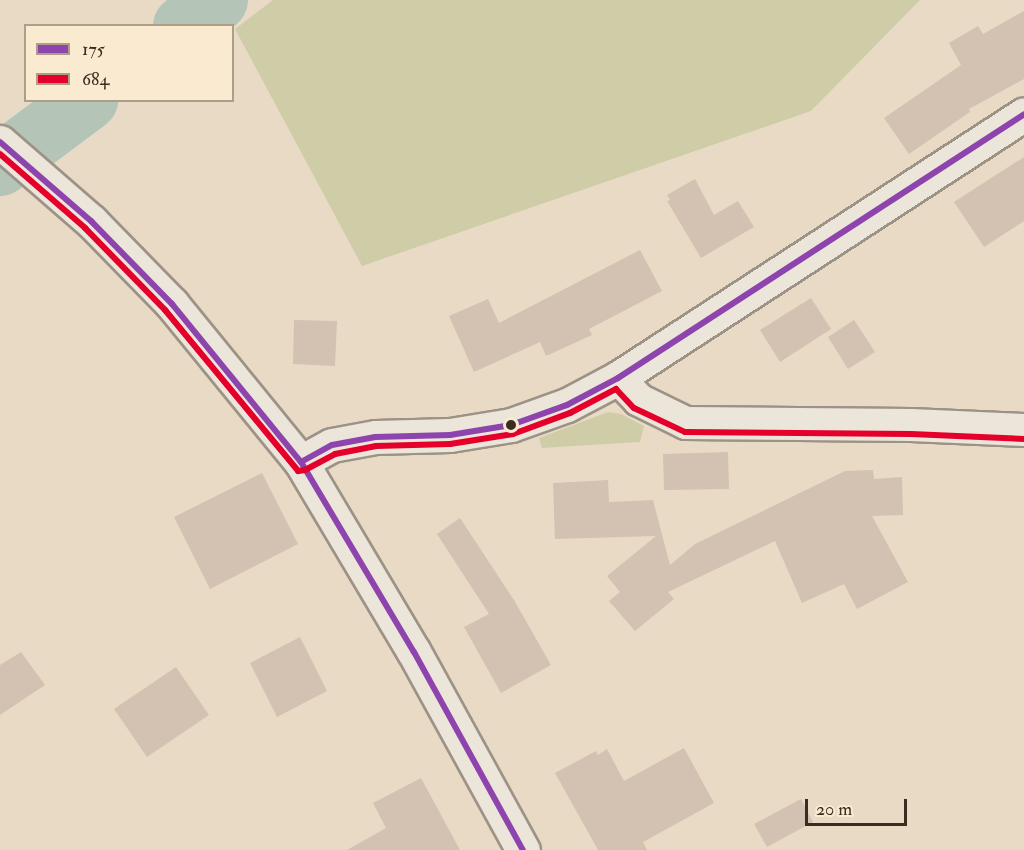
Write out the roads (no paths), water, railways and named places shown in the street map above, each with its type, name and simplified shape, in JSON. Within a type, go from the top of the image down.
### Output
[{"type":"street","points":[[301,462],[332,445],[375,437],[450,435],[511,425],[567,405],[618,378],[1024,114]]},
{"type":"street","points":[[0,142],[91,221],[172,304],[301,462],[414,652],[523,850]]},
{"type":"street","points":[[618,378],[639,400],[686,423],[911,425],[1024,430]]},
{"type":"waterway","points":[[187,24],[217,0]]},
{"type":"waterway","points":[[0,165],[84,102]]}]
